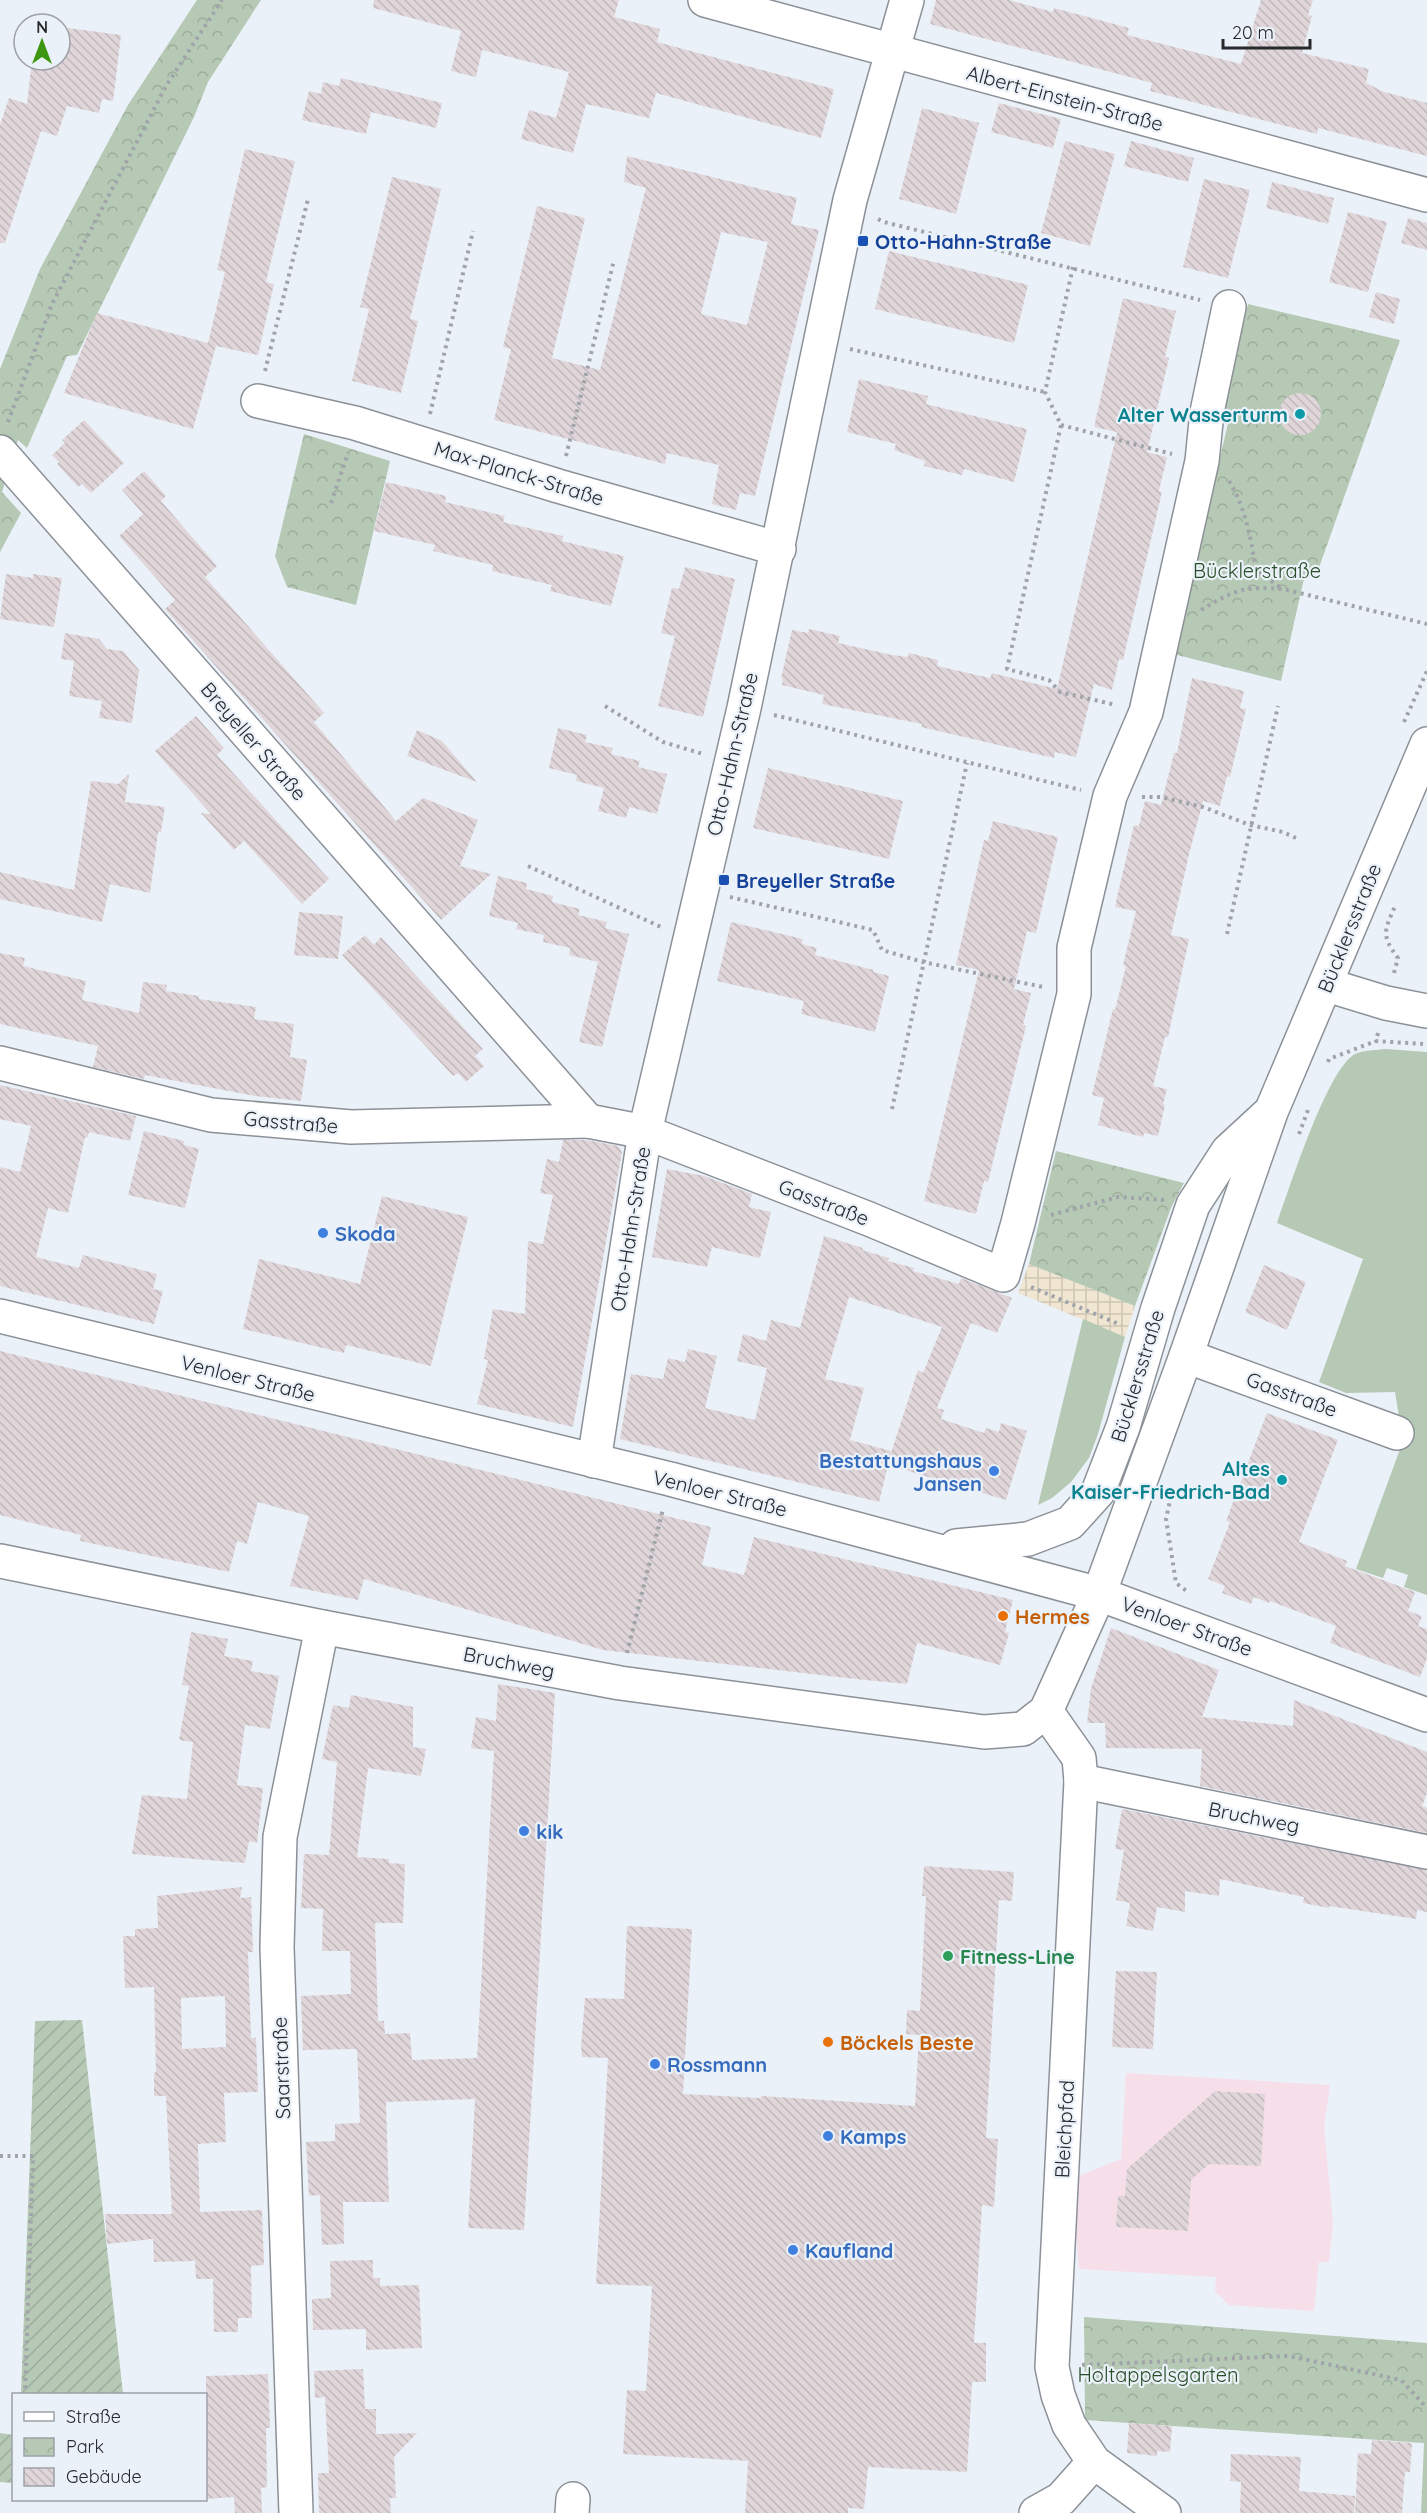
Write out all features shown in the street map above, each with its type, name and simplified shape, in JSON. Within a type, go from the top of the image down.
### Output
[{"type":"street","name":"Albert-Einstein-Straße","points":[[705,0],[1427,195]]},
{"type":"street","name":"Otto-Hahn-Straße","points":[[594,1461],[645,1132],[779,549],[850,200],[906,0]]},
{"type":"street","points":[[1003,1275],[1018,1223],[1074,994],[1074,948],[1110,796],[1146,712],[1202,461],[1207,412],[1229,308]]},
{"type":"street","name":"Max-Planck-Straße","points":[[258,401],[355,423],[558,486],[779,549]]},
{"type":"street","name":"Breyeller Straße","points":[[2,442],[588,1121]]},
{"type":"street","name":"Bücklersstraße","points":[[1099,1594],[1186,1356],[1271,1112],[1326,985],[1359,899],[1427,744]]},
{"type":"street","points":[[1326,985],[1386,1003],[1427,1011]]},
{"type":"street","name":"Gasstraße","points":[[0,1064],[211,1115],[351,1126],[588,1121]]},
{"type":"street","name":"Bücklersstraße","points":[[936,1549],[1028,1539],[1070,1522],[1098,1492],[1123,1427],[1158,1308],[1193,1205],[1228,1150],[1271,1112]]},
{"type":"street","points":[[588,1121],[645,1132]]},
{"type":"street","name":"Gasstraße","points":[[645,1132],[869,1219],[1003,1275]]},
{"type":"street","name":"Venloer Straße","points":[[0,1316],[670,1479],[1099,1594],[1427,1715]]},
{"type":"street","name":"Gasstraße","points":[[1186,1356],[1396,1433]]},
{"type":"street","name":"Bruchweg","points":[[0,1561],[322,1627],[608,1680],[984,1732],[1034,1720]]},
{"type":"street","points":[[1034,1720],[1099,1594]]},
{"type":"street","name":"Saarstraße","points":[[296,2513],[278,1947],[280,1837],[322,1627]]},
{"type":"street","name":"Bleichpfad","points":[[1034,1720],[1080,1758],[1081,1781],[1052,2367],[1058,2396],[1069,2425],[1094,2462],[1164,2513]]},
{"type":"street","name":"Bruchweg","points":[[1081,1781],[1427,1852]]},
{"type":"street","points":[[1036,2513],[1061,2499],[1094,2462]]},
{"type":"path","points":[[2,442],[52,304],[166,86],[222,0]]},
{"type":"path","points":[[258,401],[308,199]]},
{"type":"path","points":[[850,200],[884,222],[1073,267],[1229,308]]},
{"type":"path","points":[[423,444],[473,231]]},
{"type":"path","points":[[558,486],[614,260]]},
{"type":"path","points":[[1073,267],[1045,392],[1061,425],[1007,669],[1049,680],[1060,692],[1146,712]]},
{"type":"path","points":[[821,344],[861,350],[1045,392]]},
{"type":"path","points":[[331,503],[355,423]]},
{"type":"path","points":[[1166,618],[1189,618],[1232,591],[1263,588],[1283,590],[1427,624]]},
{"type":"path","points":[[605,706],[663,742],[730,761]]},
{"type":"path","points":[[1227,934],[1278,706]]},
{"type":"path","points":[[744,708],[1110,796],[1161,797],[1203,807],[1250,825],[1283,832],[1296,838]]},
{"type":"path","points":[[892,1109],[967,763]]},
{"type":"path","points":[[528,866],[649,921],[688,942]]},
{"type":"path","points":[[700,891],[873,930],[882,950],[923,962],[1074,994]]},
{"type":"path","points":[[1376,1041],[1398,958],[1387,943],[1384,930],[1400,893]]},
{"type":"path","points":[[1324,1070],[1329,1059],[1376,1041],[1427,1044]]},
{"type":"path","points":[[1295,1145],[1312,1102]]},
{"type":"path","points":[[1018,1223],[1118,1197],[1172,1201]]},
{"type":"path","points":[[1003,1275],[1127,1328]]},
{"type":"path","points":[[608,1680],[670,1479]]},
{"type":"path","points":[[1173,1485],[1166,1519],[1176,1583],[1189,1593],[1175,1622]]},
{"type":"path","points":[[0,2156],[33,2156],[25,2393]]},
{"type":"path","points":[[1052,2367],[1289,2356],[1401,2380],[1427,2408]]},
{"type":"shaded area","points":[[1029,1264],[1135,1306],[1125,1337],[1018,1293]]},
{"type":"shaded area","points":[[1126,2073],[1330,2085],[1324,2127],[1333,2222],[1329,2262],[1319,2262],[1314,2311],[1229,2305],[1215,2291],[1216,2277],[1079,2269],[1075,2219],[1079,2176],[1121,2159]]},
{"type":"green space","points":[[197,0],[261,0],[208,82],[194,117],[77,355],[67,356],[27,448],[18,440],[2,492],[21,513],[0,552],[0,369],[40,269],[128,105]]},
{"type":"green space","name":"Bücklerstraße","points":[[1248,304],[1400,340],[1316,576],[1305,574],[1281,681],[1173,654],[1231,411],[1222,409]]},
{"type":"green space","points":[[304,434],[390,461],[356,605],[287,587],[275,556]]},
{"type":"green space","points":[[1386,1049],[1427,1052],[1427,1595],[1404,1587],[1408,1575],[1387,1568],[1383,1578],[1356,1569],[1403,1441],[1395,1392],[1346,1393],[1319,1382],[1363,1259],[1277,1223],[1321,1105],[1344,1064],[1355,1054]]},
{"type":"green space","points":[[1056,1151],[1184,1183],[1171,1208],[1135,1306],[1029,1264]]},
{"type":"green space","points":[[1083,1319],[1125,1337],[1089,1458],[1071,1482],[1052,1498],[1038,1505]]},
{"type":"green space","points":[[82,2020],[123,2393],[21,2393],[35,2021]]},
{"type":"green space","name":"Holtappelsgarten","points":[[1084,2317],[1427,2343],[1427,2513],[1421,2513],[1424,2443],[1085,2420]]},
{"type":"green space","points":[[0,2433],[12,2435],[12,2483],[0,2482]]},
{"type":"building","points":[[374,0],[619,0],[614,17],[660,29],[657,42],[834,89],[821,138],[656,93],[649,118],[586,104],[573,153],[521,139],[529,110],[556,118],[569,72],[482,50],[476,77],[451,71],[461,31],[373,8]]},
{"type":"building","points":[[936,0],[1009,0],[1053,12],[1054,8],[1129,28],[1127,35],[1241,64],[1261,0],[1313,0],[1308,15],[1312,16],[1302,53],[1369,69],[1366,83],[1384,92],[1427,103],[1427,156],[1318,128],[1317,134],[1150,91],[1152,83],[930,24]]},
{"type":"building","points":[[72,29],[121,35],[113,101],[102,99],[99,113],[67,106],[57,136],[41,131],[5,243],[0,243],[0,125],[9,98],[27,104],[31,72],[72,72]]},
{"type":"building","points":[[341,78],[442,103],[436,128],[371,112],[366,134],[302,120],[309,91],[321,94],[323,82],[339,86]]},
{"type":"building","points":[[999,103],[1061,119],[1053,148],[991,132]]},
{"type":"building","points":[[922,108],[979,123],[956,214],[899,199]]},
{"type":"building","points":[[1065,141],[1115,154],[1090,246],[1041,233]]},
{"type":"building","points":[[1131,141],[1194,158],[1188,182],[1124,166]]},
{"type":"building","points":[[245,149],[295,161],[266,282],[274,284],[258,355],[216,346],[193,429],[64,393],[97,313],[208,343],[225,272],[217,270]]},
{"type":"building","points":[[627,156],[797,198],[791,224],[819,230],[755,496],[740,493],[736,510],[712,504],[719,465],[667,453],[665,464],[494,420],[511,349],[503,347],[537,206],[585,218],[552,358],[600,370],[646,188],[624,182]],"holes":[[[721,232],[768,242],[747,325],[701,314]]]},
{"type":"building","points":[[392,177],[441,189],[410,319],[418,321],[401,393],[352,381],[369,309],[360,307]]},
{"type":"building","points":[[1204,179],[1250,190],[1228,278],[1183,267]]},
{"type":"building","points":[[1272,182],[1334,198],[1328,224],[1266,208]]},
{"type":"building","points":[[1348,212],[1387,222],[1368,292],[1329,282]]},
{"type":"building","points":[[1408,218],[1427,223],[1427,250],[1401,243]]},
{"type":"building","points":[[889,251],[1028,285],[1014,343],[875,309]]},
{"type":"building","points":[[1376,292],[1400,299],[1394,324],[1369,317]]},
{"type":"building","points":[[1123,298],[1176,311],[1165,357],[1169,358],[1147,452],[1167,457],[1159,491],[1162,492],[1123,660],[1119,659],[1112,690],[1094,684],[1076,757],[1055,752],[1054,758],[921,727],[922,724],[822,704],[824,695],[782,685],[783,679],[781,678],[792,630],[808,633],[809,629],[840,636],[838,643],[892,655],[908,657],[909,653],[938,660],[937,666],[990,678],[992,673],[1057,689],[1117,432],[1094,427]]},
{"type":"building","points":[[859,379],[928,396],[926,404],[1027,429],[1014,482],[964,469],[962,475],[924,466],[925,461],[894,450],[896,444],[847,432]]},
{"type":"building","name":"Alter Wasserturm","points":[[1300,393],[1308,394],[1315,399],[1320,406],[1320,422],[1315,429],[1308,434],[1300,435],[1292,434],[1285,429],[1280,422],[1279,414],[1280,406],[1285,399],[1292,394]]},
{"type":"building","points":[[84,420],[124,463],[91,493],[82,484],[78,487],[52,455],[65,443],[62,440]]},
{"type":"building","points":[[144,471],[166,496],[161,501],[217,566],[205,577],[324,713],[314,722],[396,821],[423,798],[478,820],[460,866],[491,874],[441,920],[165,609],[175,600],[119,536],[143,514],[122,490]]},
{"type":"building","points":[[386,482],[446,496],[445,502],[505,516],[503,522],[563,536],[562,541],[624,556],[611,606],[550,591],[552,585],[492,571],[493,565],[433,551],[435,545],[374,531]]},
{"type":"building","points":[[685,567],[735,579],[703,717],[658,706],[675,636],[661,633],[672,588],[679,589]]},
{"type":"building","points":[[6,574],[33,578],[33,574],[62,578],[54,627],[0,619]]},
{"type":"building","points":[[65,633],[99,639],[107,649],[123,651],[139,670],[132,723],[99,718],[102,701],[69,696],[74,661],[61,659]]},
{"type":"building","points":[[1192,678],[1244,691],[1240,708],[1246,709],[1230,777],[1227,776],[1220,806],[1203,801],[1189,854],[1171,935],[1189,939],[1168,1037],[1165,1037],[1153,1086],[1167,1089],[1163,1104],[1165,1105],[1158,1136],[1144,1133],[1143,1137],[1098,1125],[1104,1098],[1092,1095],[1126,966],[1123,965],[1136,911],[1115,907],[1134,825],[1139,826],[1145,801],[1161,805],[1174,753],[1177,753]]},
{"type":"building","points":[[196,716],[224,748],[217,755],[329,879],[302,904],[244,841],[234,850],[201,813],[211,814],[155,751]]},
{"type":"building","points":[[558,728],[587,735],[585,742],[613,748],[611,754],[640,761],[638,767],[667,774],[657,814],[629,807],[626,818],[598,811],[604,788],[576,781],[577,775],[549,768]]},
{"type":"building","points":[[417,730],[442,741],[477,782],[407,756]]},
{"type":"building","points":[[768,768],[903,801],[889,859],[753,828]]},
{"type":"building","points":[[129,774],[125,802],[165,807],[161,832],[158,832],[150,893],[110,884],[102,922],[0,899],[0,872],[74,890],[91,781],[118,784]]},
{"type":"building","points":[[993,821],[1058,837],[1036,933],[1027,931],[1014,989],[1031,993],[1023,1025],[1026,1026],[988,1182],[984,1181],[976,1214],[924,1201],[979,970],[956,965],[984,840],[988,841]]},
{"type":"building","points":[[498,876],[527,883],[526,889],[553,896],[552,902],[580,909],[578,915],[607,922],[605,928],[629,934],[602,1047],[579,1042],[598,962],[569,955],[570,948],[543,942],[544,935],[516,929],[518,923],[489,916]]},
{"type":"building","points":[[299,912],[343,916],[338,959],[294,955]]},
{"type":"building","points":[[731,922],[803,939],[802,944],[817,948],[815,955],[889,976],[875,1032],[801,1014],[804,1001],[717,981]]},
{"type":"building","points":[[365,935],[374,945],[381,937],[483,1049],[475,1056],[484,1066],[466,1082],[458,1073],[453,1076],[342,955]]},
{"type":"building","points":[[0,953],[25,958],[23,966],[86,981],[82,1000],[139,1013],[143,982],[167,985],[166,991],[199,996],[199,999],[256,1007],[254,1019],[294,1024],[290,1057],[307,1060],[301,1101],[255,1096],[145,1075],[144,1079],[93,1067],[98,1046],[0,1024]]},
{"type":"building","points":[[0,1085],[136,1116],[130,1141],[89,1132],[87,1138],[85,1137],[68,1213],[48,1208],[36,1257],[79,1268],[83,1255],[157,1274],[153,1289],[163,1291],[154,1324],[0,1286],[0,1167],[20,1172],[31,1126],[0,1119]]},
{"type":"building","points":[[144,1131],[184,1141],[184,1145],[199,1149],[185,1208],[128,1195]]},
{"type":"building","points":[[563,1140],[586,1140],[618,1146],[622,1152],[573,1427],[477,1404],[488,1360],[484,1359],[493,1309],[525,1314],[528,1241],[543,1244],[553,1195],[540,1193],[547,1159],[559,1162]]},
{"type":"building","points":[[667,1169],[704,1176],[752,1194],[749,1207],[771,1212],[760,1258],[712,1247],[707,1267],[652,1257]]},
{"type":"building","points":[[382,1196],[468,1217],[431,1366],[346,1345],[344,1353],[243,1329],[259,1259],[360,1284]]},
{"type":"building","points":[[824,1236],[889,1258],[888,1261],[914,1268],[913,1271],[959,1284],[961,1278],[1012,1298],[997,1333],[971,1323],[937,1408],[944,1410],[941,1419],[984,1433],[986,1428],[999,1432],[1001,1423],[1027,1431],[1006,1500],[888,1465],[879,1502],[620,1439],[631,1374],[663,1379],[668,1358],[685,1362],[688,1349],[717,1356],[705,1408],[755,1420],[767,1368],[737,1361],[743,1334],[766,1341],[771,1320],[800,1328]],"holes":[[[849,1297],[942,1327],[923,1373],[918,1370],[889,1459],[891,1451],[850,1440],[864,1388],[825,1379]]]},
{"type":"building","points":[[1264,1265],[1306,1282],[1287,1330],[1245,1312]]},
{"type":"building","points":[[0,1351],[711,1527],[702,1565],[744,1575],[754,1537],[1013,1600],[1005,1632],[1009,1633],[1000,1665],[917,1643],[907,1684],[855,1679],[603,1650],[364,1579],[358,1600],[290,1586],[309,1516],[258,1502],[247,1544],[237,1541],[229,1572],[80,1541],[81,1535],[0,1515]]},
{"type":"building","name":"Altes Kaiser-Friedrich-Bad","points":[[1267,1413],[1338,1440],[1299,1542],[1347,1561],[1345,1566],[1415,1592],[1408,1611],[1422,1616],[1418,1626],[1427,1629],[1427,1658],[1420,1677],[1330,1643],[1336,1626],[1270,1601],[1269,1603],[1254,1597],[1251,1604],[1222,1593],[1225,1586],[1208,1579],[1230,1522],[1226,1521]]},
{"type":"building","points":[[1111,1628],[1219,1670],[1202,1717],[1293,1726],[1294,1700],[1427,1752],[1427,1793],[1422,1806],[1427,1808],[1427,1833],[1200,1786],[1202,1749],[1106,1748],[1105,1723],[1087,1723],[1091,1688]]},
{"type":"building","points":[[191,1632],[228,1639],[224,1656],[253,1661],[251,1671],[279,1676],[270,1729],[245,1725],[237,1785],[263,1788],[257,1843],[249,1841],[245,1863],[132,1854],[142,1795],[187,1799],[193,1742],[179,1740],[189,1686],[182,1685]]},
{"type":"building","points":[[498,1684],[555,1693],[524,2230],[468,2228],[475,2099],[386,2102],[389,2202],[343,2202],[344,2244],[322,2245],[320,2195],[309,2196],[306,2142],[335,2141],[335,2124],[360,2123],[357,2049],[303,2050],[301,1996],[351,1994],[350,1951],[322,1951],[323,1909],[301,1908],[304,1854],[329,1855],[337,1762],[322,1759],[333,1705],[349,1708],[351,1695],[413,1707],[413,1747],[426,1749],[421,1776],[368,1768],[357,1857],[389,1859],[389,1863],[405,1864],[403,1923],[375,1923],[378,2021],[384,2021],[385,2034],[410,2033],[412,2060],[477,2058],[494,1751],[471,1748],[476,1717],[496,1721]]},
{"type":"building","points":[[1122,1809],[1427,1870],[1427,1912],[1417,1910],[1416,1919],[1329,1906],[1329,1908],[1303,1903],[1304,1897],[1220,1879],[1219,1896],[1185,1891],[1185,1912],[1157,1907],[1153,1931],[1126,1926],[1130,1903],[1116,1900],[1124,1850],[1115,1849]]},
{"type":"building","points":[[924,1866],[1014,1872],[1012,1901],[999,1900],[986,2138],[998,2139],[994,2207],[982,2205],[974,2343],[986,2343],[986,2382],[972,2382],[967,2472],[868,2467],[864,2509],[848,2508],[848,2513],[745,2513],[748,2461],[623,2454],[627,2390],[646,2391],[652,2286],[596,2284],[608,2058],[582,2057],[585,1998],[624,1999],[627,1926],[692,1929],[683,2094],[761,2098],[761,2096],[915,2106],[919,2035],[906,2034],[907,2010],[920,2011],[926,1896],[922,1896]]},
{"type":"building","points":[[242,1887],[240,1898],[251,1897],[253,1952],[248,1952],[251,2038],[256,2038],[258,2092],[224,2093],[226,2142],[198,2144],[200,2212],[262,2210],[264,2265],[251,2266],[252,2318],[238,2318],[238,2332],[214,2332],[213,2279],[196,2279],[195,2261],[154,2262],[153,2239],[107,2244],[105,2214],[172,2214],[166,2096],[154,2096],[154,2073],[156,2072],[154,1987],[125,1988],[123,1936],[135,1936],[135,1929],[158,1928],[157,1896]],"holes":[[[225,1996],[226,2047],[182,2049],[181,1998]]]},
{"type":"building","points":[[1116,1971],[1157,1972],[1153,2049],[1112,2047]]},
{"type":"building","points":[[1215,2091],[1265,2094],[1261,2166],[1209,2164],[1191,2180],[1188,2231],[1116,2227],[1118,2196],[1125,2196],[1127,2169]]},
{"type":"building","points":[[373,2260],[373,2278],[380,2278],[380,2286],[419,2285],[422,2348],[366,2350],[366,2329],[313,2330],[312,2299],[331,2298],[330,2261]]},
{"type":"building","points":[[363,2369],[365,2409],[376,2409],[376,2434],[417,2433],[394,2457],[396,2498],[390,2498],[391,2513],[319,2513],[318,2473],[329,2473],[325,2397],[315,2398],[314,2371]]},
{"type":"building","points":[[268,2374],[270,2428],[266,2428],[267,2487],[261,2488],[262,2513],[235,2513],[234,2497],[207,2499],[206,2376]]},
{"type":"building","points":[[1129,2423],[1172,2426],[1170,2452],[1157,2451],[1157,2456],[1127,2453]]},
{"type":"building","points":[[1372,2440],[1412,2443],[1410,2472],[1405,2472],[1402,2513],[1355,2513],[1358,2453],[1371,2454]]},
{"type":"building","points":[[1231,2454],[1301,2457],[1299,2491],[1355,2496],[1354,2513],[1240,2513],[1241,2482],[1230,2481]]},
{"type":"place","name":"Otto-Hahn-Straße","points":[[863,241]]},
{"type":"place","name":"Alter Wasserturm","points":[[1300,414]]},
{"type":"place","name":"Breyeller Straße","points":[[724,880]]},
{"type":"place","name":"Skoda","points":[[323,1233]]},
{"type":"place","name":"Bestattungshaus Jansen","points":[[994,1471]]},
{"type":"place","name":"Altes Kaiser-Friedrich-Bad","points":[[1282,1480]]},
{"type":"place","name":"Hermes","points":[[1003,1616]]},
{"type":"place","name":"kik","points":[[524,1831]]},
{"type":"place","name":"Fitness-Line","points":[[948,1956]]},
{"type":"place","name":"Böckels Beste","points":[[828,2042]]},
{"type":"place","name":"Rossmann","points":[[655,2064]]},
{"type":"place","name":"Kamps","points":[[828,2136]]},
{"type":"place","name":"Kaufland","points":[[793,2250]]}]
